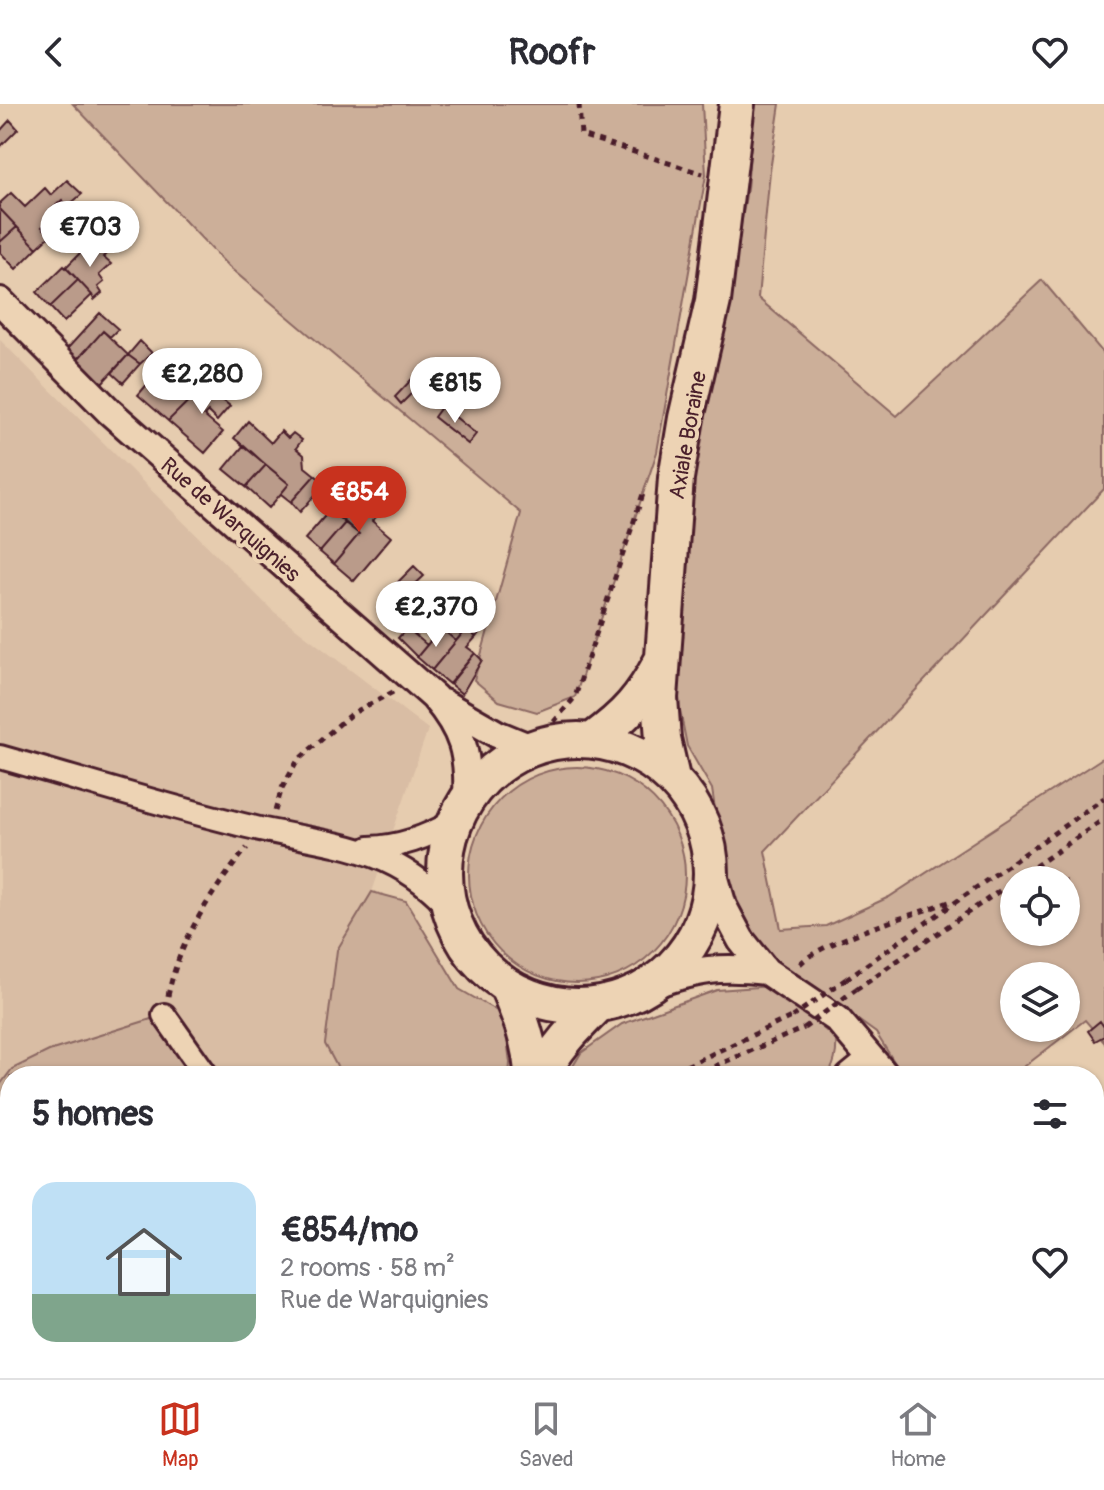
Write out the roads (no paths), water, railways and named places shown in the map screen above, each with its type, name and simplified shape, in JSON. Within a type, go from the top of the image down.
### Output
[{"type":"main road","name":"Axiale Boraine","points":[[593,740],[623,718],[646,690],[663,658],[676,478],[686,418],[713,301],[737,104]]},
{"type":"main road","points":[[663,658],[660,698],[663,739],[672,778]]},
{"type":"main road","points":[[562,740],[593,740],[622,746],[649,759],[672,778],[698,815],[707,835],[712,868],[706,913],[686,953],[654,984],[626,999],[596,1007],[573,1008],[550,1005],[508,988],[486,972],[456,930],[447,905],[444,863],[460,810],[495,768],[531,748],[562,740]]},
{"type":"main road","points":[[508,988],[523,1023],[531,1066]]},
{"type":"main road","points":[[546,1066],[569,1034],[596,1007]]},
{"type":"street","name":"Rue de Warquignies","points":[[0,301],[110,412],[424,689]]},
{"type":"street","points":[[424,689],[464,717],[531,748]]},
{"type":"street","points":[[355,848],[390,847],[423,839],[460,810],[468,771],[464,743],[452,718],[424,689]]},
{"type":"street","points":[[0,757],[262,829],[355,848],[390,860],[428,884],[447,905]]},
{"type":"street","points":[[712,868],[723,906],[741,940],[766,971],[837,1019],[877,1066]]},
{"type":"street","points":[[654,984],[690,972],[728,967],[766,971]]},
{"type":"street","points":[[164,1015],[200,1066]]}]
